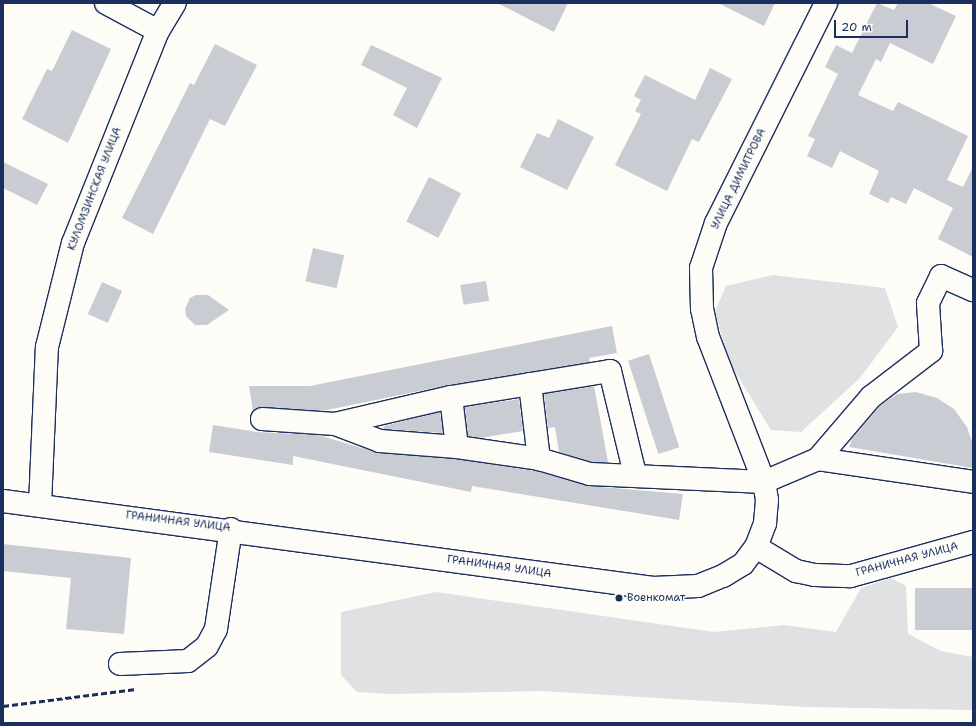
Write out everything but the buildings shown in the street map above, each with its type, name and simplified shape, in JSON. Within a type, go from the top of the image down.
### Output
[{"type":"main road","points":[[106,3],[158,31]]},
{"type":"main road","name":"КУЛОМЗИНСКАЯ УЛИЦА","points":[[40,505],[47,347],[73,242],[158,31],[175,3]]},
{"type":"main road","name":"УЛИЦА ДИМИТРОВА","points":[[756,547],[765,523],[767,500],[764,482],[708,337],[702,309],[701,268],[716,223],[826,3]]},
{"type":"main road","points":[[262,419],[335,424],[380,441],[457,448],[539,459],[590,474],[635,474],[764,482],[818,459],[871,397],[932,351],[928,303],[941,276],[973,290]]},
{"type":"main road","points":[[335,424],[451,397],[610,371],[635,474]]},
{"type":"main road","points":[[530,384],[539,459]]},
{"type":"main road","points":[[451,397],[457,448]]},
{"type":"main road","points":[[818,459],[973,482]]},
{"type":"main road","name":"ГРАНИЧНАЯ УЛИЦА","points":[[3,501],[231,529],[653,588],[698,586],[724,576],[743,564],[756,547],[796,571],[815,575],[851,576],[973,542]]},
{"type":"main road","points":[[120,664],[188,661],[207,646],[216,629],[231,529]]},
{"type":"shaded area","points":[[773,275],[885,288],[898,327],[860,378],[801,432],[771,430],[729,362],[715,311],[726,286]]},
{"type":"shaded area","points":[[891,578],[906,586],[908,634],[941,651],[973,657],[973,710],[806,707],[542,691],[389,694],[357,692],[341,675],[341,612],[436,592],[714,632],[784,625],[836,632],[861,588]]},
{"type":"railway","points":[[3,706],[136,689]]},
{"type":"place","name":"Военкомат","points":[[619,598]]}]
